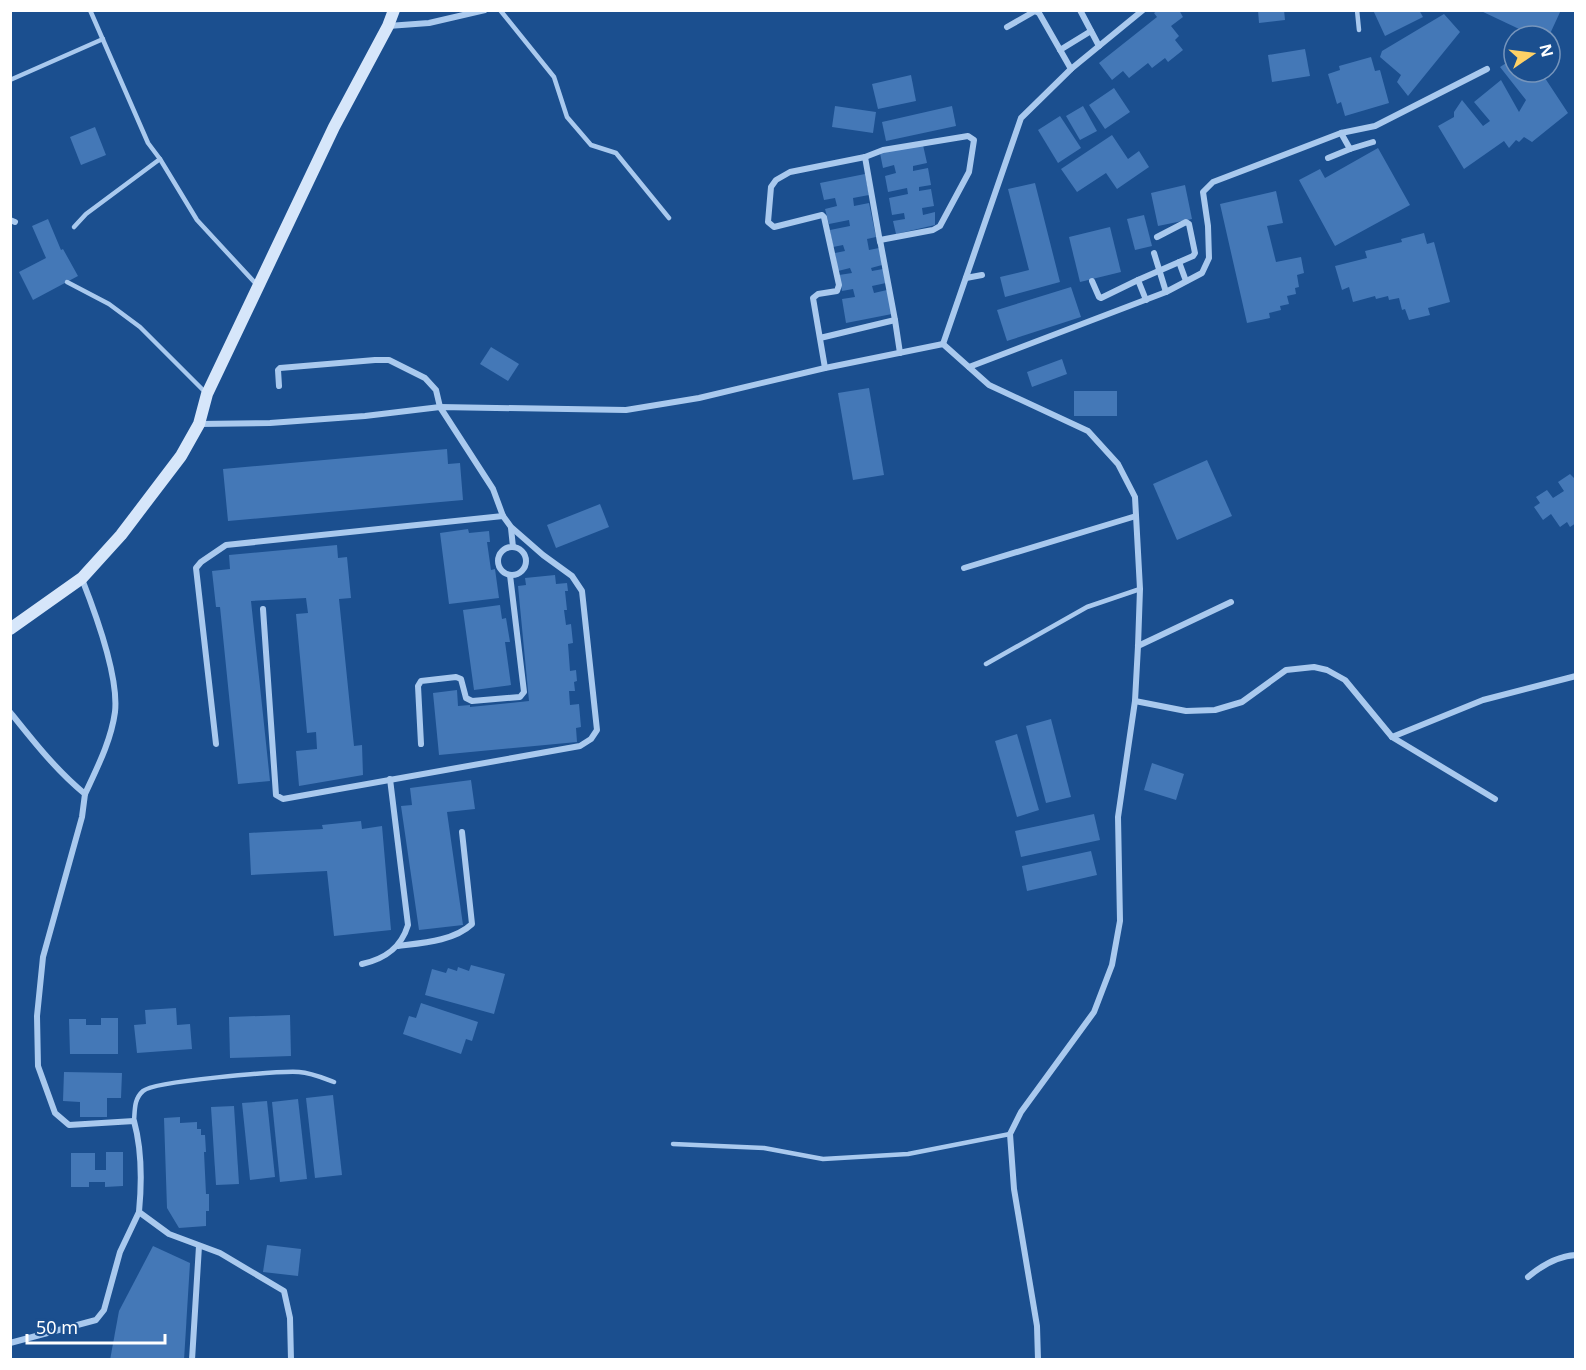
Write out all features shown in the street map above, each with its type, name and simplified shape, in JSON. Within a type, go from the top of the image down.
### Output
[{"type":"street","points":[[10,629],[82,578],[121,535],[181,456],[199,424],[207,394],[334,127],[388,26],[394,10]]},
{"type":"street","points":[[388,26],[429,23],[485,10]]},
{"type":"street","points":[[1007,27],[1035,10],[1039,13],[1071,69]]},
{"type":"street","points":[[1080,10],[1100,46]]},
{"type":"street","points":[[943,344],[1021,118],[1071,69],[1143,10]]},
{"type":"street","points":[[1060,50],[1091,31]]},
{"type":"street","points":[[969,367],[1166,292],[1202,273],[1209,258],[1208,226],[1203,192],[1213,182],[1341,133],[1375,126],[1487,69]]},
{"type":"street","points":[[1341,133],[1350,149]]},
{"type":"street","points":[[825,368],[813,298],[818,294],[837,291],[839,285],[824,217],[822,215],[774,226],[768,222],[771,187],[776,180],[790,172],[865,157],[883,150],[968,136],[974,140],[969,172],[940,226],[933,230],[880,240],[880,242]]},
{"type":"street","points":[[1328,158],[1372,142]]},
{"type":"street","points":[[865,157],[900,353]]},
{"type":"street","points":[[1092,281],[1101,298],[1193,256],[1195,253],[1189,224],[1186,222],[1157,237]]},
{"type":"street","points":[[1154,253],[1166,292]]},
{"type":"street","points":[[1179,262],[1186,281]]},
{"type":"street","points":[[966,278],[982,275]]},
{"type":"street","points":[[1138,280],[1146,300]]},
{"type":"street","points":[[820,338],[895,320]]},
{"type":"street","points":[[199,424],[270,423],[365,416],[440,407],[626,410],[699,398],[825,368],[943,344]]},
{"type":"street","points":[[943,344],[989,385],[1088,431],[1119,464],[1135,496],[1140,589],[1138,646],[1135,701],[1118,817],[1120,921],[1112,965],[1094,1012],[1021,1112],[1010,1134],[1014,1189],[1037,1326],[1038,1359]]},
{"type":"street","points":[[263,609],[276,795],[283,800],[580,746],[591,739],[597,729],[582,591],[572,576],[511,527],[503,516],[493,489],[440,407],[436,390],[425,378],[389,360],[280,368],[278,370],[279,386]]},
{"type":"street","points":[[216,744],[196,568],[201,562],[226,545],[503,516]]},
{"type":"street","points":[[964,568],[1136,516]]},
{"type":"street","points":[[511,527],[513,547]]},
{"type":"street","points":[[513,547],[520,549],[526,561],[524,569],[518,574],[510,575],[503,572],[498,559],[501,552],[513,547]]},
{"type":"street","points":[[421,744],[418,686],[420,681],[456,677],[461,679],[466,698],[472,701],[520,697],[524,692],[510,575]]},
{"type":"street","points":[[10,1343],[96,1320],[104,1310],[120,1252],[139,1212],[141,1190],[139,1138],[134,1121],[69,1125],[55,1113],[38,1066],[37,1016],[44,957],[82,817],[85,794],[102,758],[115,711],[112,678],[104,643],[82,578]]},
{"type":"street","points":[[1138,646],[1231,602]]},
{"type":"street","points":[[1135,701],[1186,711],[1215,710],[1242,702],[1286,670],[1314,667],[1327,670],[1345,680],[1392,737],[1495,799]]},
{"type":"street","points":[[1392,737],[1483,700],[1575,676]]},
{"type":"street","points":[[10,712],[45,756],[85,794]]},
{"type":"street","points":[[390,779],[408,925],[398,946]]},
{"type":"street","points":[[362,964],[378,961],[398,946],[451,936],[472,924],[462,832]]},
{"type":"street","points":[[139,1212],[169,1234],[220,1253],[284,1290],[290,1318],[291,1359]]},
{"type":"street","points":[[192,1359],[199,1246]]},
{"type":"street","points":[[1528,1277],[1540,1267],[1575,1255]]},
{"type":"lane","points":[[90,10],[148,143],[197,220],[259,288]]},
{"type":"lane","points":[[500,10],[554,77],[567,117],[591,145],[616,153],[669,218]]},
{"type":"lane","points":[[1357,10],[1359,30]]},
{"type":"lane","points":[[10,80],[103,39]]},
{"type":"lane","points":[[74,227],[86,214],[160,159]]},
{"type":"lane","points":[[67,282],[109,304],[140,327],[207,394]]},
{"type":"lane","points":[[986,664],[1087,607],[1140,589]]},
{"type":"lane","points":[[134,1121],[136,1099],[145,1089],[163,1085],[231,1076],[299,1072],[314,1074],[334,1082]]},
{"type":"lane","points":[[673,1144],[764,1148],[823,1159],[908,1154],[1010,1134]]},
{"type":"building","points":[[1158,10],[1179,10],[1183,17],[1171,26],[1179,36],[1175,40],[1183,50],[1168,62],[1165,58],[1152,68],[1148,63],[1129,78],[1123,71],[1112,80],[1099,63],[1157,17],[1154,13]]},
{"type":"building","points":[[1258,10],[1284,10],[1285,20],[1259,23]]},
{"type":"building","points":[[1373,10],[1419,10],[1423,17],[1385,36]]},
{"type":"building","points":[[1479,10],[1561,10],[1555,24],[1509,24]]},
{"type":"building","points":[[1444,14],[1460,32],[1408,96],[1397,82],[1401,75],[1380,57],[1382,51]]},
{"type":"building","points":[[1305,49],[1310,76],[1272,82],[1268,55]]},
{"type":"building","points":[[1371,57],[1375,71],[1380,70],[1389,103],[1345,116],[1341,102],[1337,104],[1328,74],[1340,70],[1339,66]]},
{"type":"building","points":[[911,75],[916,101],[878,109],[872,84]]},
{"type":"building","points":[[1501,80],[1519,112],[1526,100],[1513,84],[1549,84],[1568,113],[1532,142],[1524,137],[1519,142],[1516,140],[1509,148],[1504,141],[1464,169],[1438,126],[1454,117],[1454,112],[1462,100],[1483,126],[1490,121],[1474,102]]},
{"type":"building","points":[[1114,88],[1130,112],[1105,129],[1089,105]]},
{"type":"building","points":[[835,106],[876,112],[873,133],[832,127]]},
{"type":"building","points":[[952,106],[956,126],[886,141],[882,122]]},
{"type":"building","points":[[1083,106],[1097,131],[1080,140],[1066,116]]},
{"type":"building","points":[[1060,116],[1081,148],[1058,163],[1038,130]]},
{"type":"building","points":[[95,127],[106,155],[81,165],[70,137]]},
{"type":"building","points":[[1112,135],[1128,159],[1139,151],[1149,167],[1117,189],[1106,173],[1077,192],[1061,169]]},
{"type":"building","points":[[923,145],[927,163],[913,166],[913,171],[928,168],[931,185],[919,187],[919,191],[931,189],[934,206],[922,208],[923,215],[935,212],[935,225],[896,234],[893,221],[905,219],[904,213],[892,215],[889,198],[908,194],[907,188],[888,192],[885,176],[896,173],[894,165],[883,168],[880,153]]},
{"type":"building","points":[[1378,148],[1410,205],[1335,246],[1299,180],[1320,169],[1325,178]]},
{"type":"building","points":[[865,174],[869,195],[853,198],[854,206],[869,203],[876,237],[867,239],[869,250],[879,248],[882,265],[871,268],[872,271],[883,269],[886,283],[872,286],[874,293],[887,290],[892,314],[846,323],[842,299],[855,297],[853,289],[842,291],[839,275],[852,273],[850,268],[838,271],[835,253],[845,251],[843,245],[833,247],[830,230],[850,226],[849,220],[829,224],[825,209],[837,206],[835,198],[824,200],[820,183]]},
{"type":"building","points":[[1035,183],[1060,282],[1005,297],[1000,277],[1029,270],[1008,189]]},
{"type":"building","points":[[1185,185],[1192,219],[1158,226],[1151,193]]},
{"type":"building","points":[[1276,191],[1283,223],[1267,226],[1276,262],[1301,257],[1304,273],[1297,275],[1299,287],[1295,288],[1296,294],[1287,296],[1289,304],[1280,306],[1281,310],[1269,313],[1270,318],[1247,323],[1220,204]]},
{"type":"building","points":[[1144,215],[1152,246],[1135,250],[1127,219]]},
{"type":"building","points":[[48,219],[61,250],[63,249],[78,276],[33,300],[19,272],[46,258],[32,226]]},
{"type":"building","points":[[1110,227],[1121,272],[1080,282],[1069,237]]},
{"type":"building","points":[[1424,233],[1427,244],[1434,242],[1450,302],[1428,308],[1430,315],[1409,320],[1405,309],[1402,310],[1399,298],[1389,300],[1388,296],[1376,299],[1375,296],[1353,302],[1349,287],[1342,290],[1335,266],[1367,258],[1365,251],[1402,242],[1401,239]]},
{"type":"building","points":[[1071,287],[1081,317],[1007,341],[997,310]]},
{"type":"building","points":[[491,347],[519,364],[508,381],[480,364]]},
{"type":"building","points":[[1062,359],[1067,374],[1032,387],[1027,372]]},
{"type":"building","points":[[869,388],[884,475],[853,480],[838,393]]},
{"type":"building","points":[[1074,391],[1117,391],[1117,416],[1074,416]]},
{"type":"building","points":[[447,449],[448,464],[460,463],[463,500],[228,521],[223,469]]},
{"type":"building","points":[[1207,460],[1232,516],[1177,540],[1153,484]]},
{"type":"building","points":[[1570,474],[1576,480],[1576,523],[1570,527],[1567,522],[1560,527],[1551,514],[1543,520],[1534,507],[1540,503],[1536,497],[1547,490],[1553,498],[1564,491],[1558,482]]},
{"type":"building","points":[[600,504],[609,527],[556,548],[547,525]]},
{"type":"building","points":[[468,529],[469,533],[489,531],[490,542],[487,542],[491,570],[495,569],[499,598],[449,604],[440,533]]},
{"type":"building","points":[[337,545],[338,558],[347,557],[351,598],[339,599],[354,746],[362,745],[363,775],[299,786],[296,751],[317,749],[316,732],[307,733],[296,614],[308,613],[306,598],[251,601],[270,781],[238,784],[220,607],[216,607],[212,571],[230,569],[229,555]]},
{"type":"building","points":[[555,575],[556,584],[567,583],[568,591],[565,591],[567,610],[564,610],[566,625],[571,624],[573,643],[568,644],[570,671],[576,670],[577,681],[574,682],[575,691],[569,691],[570,705],[579,704],[581,727],[576,728],[577,742],[439,755],[433,693],[457,690],[458,706],[470,705],[470,707],[529,701],[518,586],[526,585],[525,578]]},
{"type":"building","points":[[500,605],[502,619],[506,618],[510,642],[505,642],[511,685],[474,690],[463,610]]},
{"type":"building","points":[[1051,719],[1071,797],[1046,803],[1026,726]]},
{"type":"building","points":[[1017,734],[1039,810],[1017,817],[995,741]]},
{"type":"building","points":[[1152,763],[1184,774],[1176,800],[1144,790]]},
{"type":"building","points":[[471,780],[475,809],[447,812],[463,925],[419,930],[401,806],[412,805],[410,788]]},
{"type":"building","points":[[1094,814],[1100,840],[1021,857],[1015,831]]},
{"type":"building","points":[[361,821],[362,829],[382,826],[391,930],[334,936],[327,871],[251,875],[249,833],[323,829],[322,825]]},
{"type":"building","points":[[1091,851],[1097,875],[1027,891],[1022,866]]},
{"type":"building","points":[[471,965],[505,974],[494,1014],[425,995],[432,969],[446,973],[448,968],[457,971],[458,967],[469,971]]},
{"type":"building","points":[[421,1003],[478,1022],[472,1041],[466,1039],[461,1054],[403,1034],[409,1016],[416,1018]]},
{"type":"building","points":[[176,1008],[177,1025],[190,1024],[192,1049],[137,1053],[134,1025],[146,1024],[145,1010]]},
{"type":"building","points":[[290,1015],[291,1056],[230,1058],[229,1017]]},
{"type":"building","points":[[101,1018],[118,1018],[118,1054],[70,1054],[69,1019],[86,1019],[86,1025],[101,1025]]},
{"type":"building","points":[[64,1072],[122,1073],[121,1098],[107,1098],[107,1117],[80,1117],[80,1102],[63,1101]]},
{"type":"building","points":[[333,1095],[342,1175],[315,1178],[306,1098]]},
{"type":"building","points":[[298,1099],[307,1179],[280,1182],[272,1102]]},
{"type":"building","points":[[267,1101],[275,1177],[250,1180],[242,1103]]},
{"type":"building","points":[[234,1106],[239,1184],[216,1185],[211,1107]]},
{"type":"building","points":[[180,1117],[180,1123],[197,1122],[197,1129],[201,1129],[201,1135],[205,1135],[206,1194],[209,1194],[206,1226],[179,1228],[167,1208],[164,1118]]},
{"type":"building","points":[[106,1152],[123,1152],[123,1186],[105,1187],[105,1182],[89,1182],[89,1187],[71,1187],[71,1153],[95,1153],[95,1170],[106,1170]]},
{"type":"building","points":[[267,1245],[301,1249],[298,1276],[263,1272]]},
{"type":"building","points":[[153,1246],[190,1263],[184,1360],[110,1360],[119,1311]]}]
